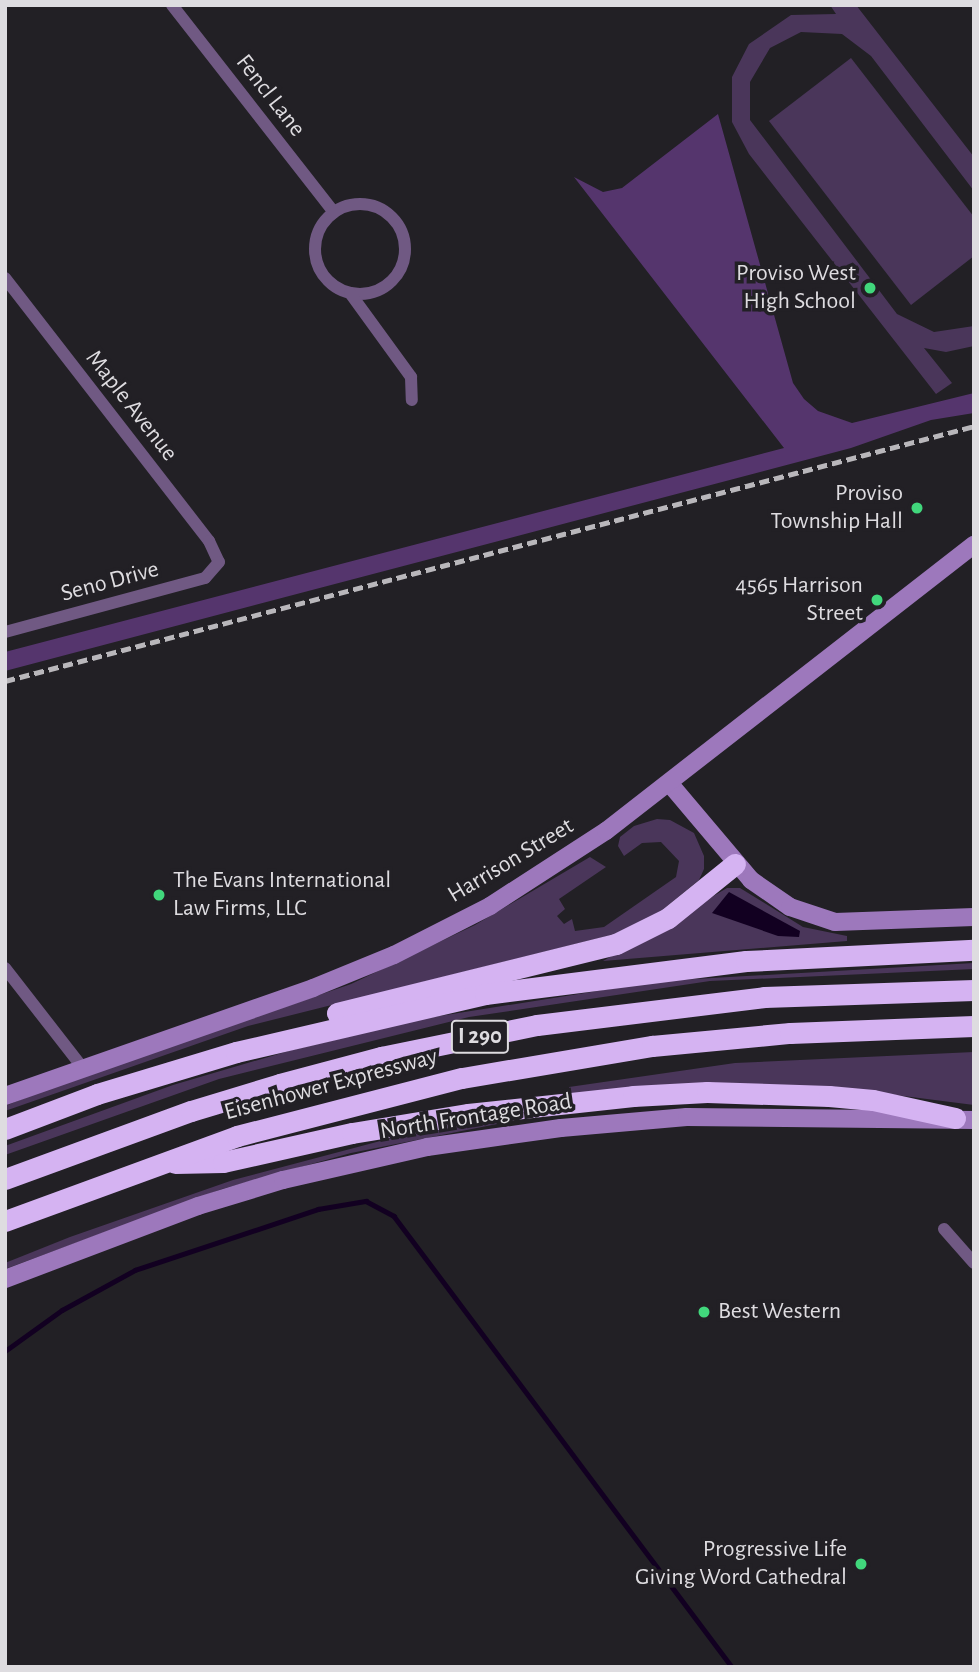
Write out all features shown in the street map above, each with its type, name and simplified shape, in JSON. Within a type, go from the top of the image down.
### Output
[{"type":"highway","points":[[236,1052],[266,1032],[616,944],[668,918],[735,864]]},
{"type":"highway","points":[[5,1129],[97,1094],[236,1052],[485,995],[637,973],[746,961],[974,950]]},
{"type":"highway","name":"Eisenhower Expressway","points":[[5,1179],[168,1119],[280,1084],[524,1028],[764,997],[974,990]]},
{"type":"highway","name":"Eisenhower Expressway","points":[[5,1221],[152,1164],[362,1101],[567,1059],[790,1033],[974,1026]]},
{"type":"highway","points":[[152,1164],[223,1162],[411,1123],[633,1096],[734,1092],[829,1096],[884,1102],[965,1119]]},
{"type":"main road","name":"Harrison Street","points":[[5,1096],[82,1067],[286,999],[392,956],[550,870],[670,784],[974,545]]},
{"type":"main road","points":[[670,784],[735,864],[790,907],[835,922],[974,917]]},
{"type":"main road","name":"North Frontage Road","points":[[5,1279],[210,1202],[283,1180],[427,1147],[598,1123],[687,1117],[850,1117],[928,1122],[965,1119]]},
{"type":"street","name":"Fencl Lane","points":[[172,5],[334,212]]},
{"type":"street","points":[[350,293],[373,292],[392,281],[403,263],[404,240],[395,220],[376,207],[352,205],[334,212],[320,230],[317,263],[331,283],[350,293],[411,377],[412,400]]},
{"type":"street","name":"Maple Avenue","points":[[5,278],[209,541],[219,562]]},
{"type":"street","name":"Seno Drive","points":[[8,627],[205,578],[219,562]]},
{"type":"street","points":[[5,968],[82,1067]]},
{"type":"street","points":[[944,1229],[974,1263]]},
{"type":"shaded area","points":[[830,5],[856,5],[974,157],[974,191],[871,56],[842,34],[801,32],[770,48],[750,82],[750,120],[897,314],[934,332],[974,326],[974,346],[946,352],[924,348],[952,383],[936,394],[749,154],[732,122],[732,77],[749,44],[791,15],[836,14]]},
{"type":"shaded area","points":[[851,58],[974,217],[974,256],[911,305],[769,121]]},
{"type":"shaded area","points":[[718,114],[793,383],[804,399],[818,411],[852,423],[974,393],[974,413],[931,420],[851,448],[5,671],[5,652],[784,448],[574,177],[603,192],[622,188]]},
{"type":"shaded area","points":[[657,819],[670,820],[694,833],[704,856],[704,869],[699,880],[661,911],[619,933],[248,1026],[5,1111],[5,1106],[45,1090],[351,984],[475,925],[590,857],[606,867],[559,899],[565,909],[557,916],[564,924],[572,919],[575,931],[604,927],[676,877],[679,861],[661,842],[642,843],[624,856],[618,846],[620,837],[634,826]]},
{"type":"shaded area","points":[[727,888],[740,888],[803,927],[847,936],[847,941],[603,961]]},
{"type":"shaded area","points":[[729,892],[800,931],[799,937],[778,936],[712,913]]},
{"type":"shaded area","points":[[974,963],[974,969],[710,981],[469,1017],[219,1079],[5,1155],[5,1146],[173,1085],[292,1050],[427,1018],[660,981]]},
{"type":"shaded area","points":[[974,1052],[974,1105],[872,1092],[570,1094],[569,1087],[735,1063]]},
{"type":"shaded area","points":[[496,1120],[497,1124],[351,1153],[222,1189],[5,1269],[5,1263],[70,1237],[233,1180],[418,1131]]},
{"type":"waterway","points":[[5,1351],[62,1310],[135,1270],[318,1209],[366,1201],[394,1216],[732,1667]]},
{"type":"railway","points":[[5,681],[974,426]]},
{"type":"place","name":"Proviso West High School","points":[[870,288]]},
{"type":"place","name":"Proviso Township Hall","points":[[917,508]]},
{"type":"place","name":"4565 Harrison Street","points":[[877,600]]},
{"type":"place","name":"The Evans International Law Firms, LLC","points":[[159,895]]},
{"type":"place","name":"Best Western","points":[[704,1312]]},
{"type":"place","name":"Progressive Life Giving Word Cathedral","points":[[861,1564]]}]
